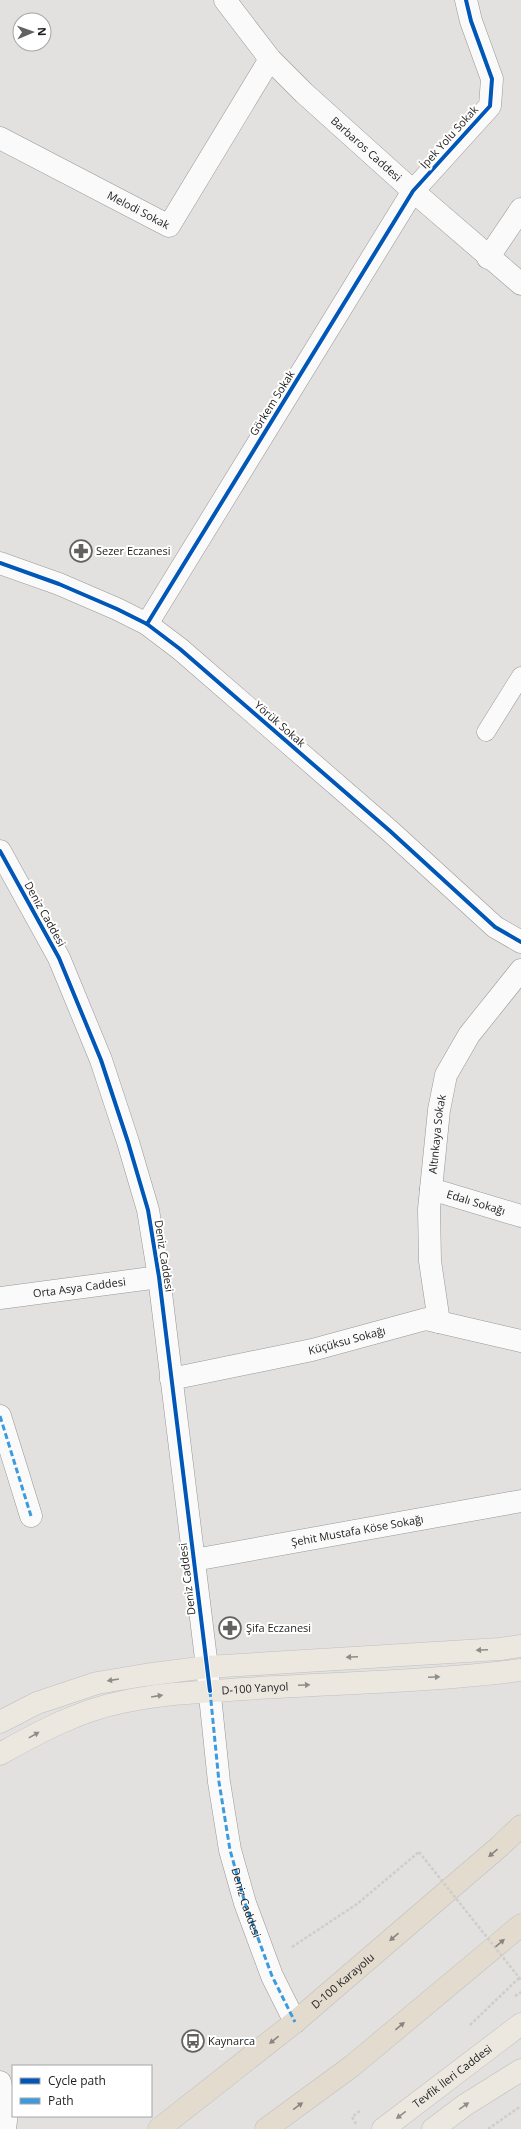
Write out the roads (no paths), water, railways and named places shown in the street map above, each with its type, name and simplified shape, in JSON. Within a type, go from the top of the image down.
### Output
[{"type":"highway","name":"D-100 Karayolu","points":[[159,2129],[295,2022],[500,1846],[521,1826]]},
{"type":"highway","points":[[266,2129],[352,2066],[521,1925]]},
{"type":"main road","points":[[0,1722],[37,1703],[98,1683],[207,1667],[500,1649],[521,1646]]},
{"type":"main road","name":"D-100 Yanyol","points":[[0,1754],[39,1732],[93,1710],[122,1702],[210,1691],[521,1670]]},
{"type":"main road","name":"Tevfik İleri Caddesi","points":[[383,2129],[521,2024]]},
{"type":"main road","points":[[433,2129],[465,2105],[521,2070]]},
{"type":"street","name":"Barbaros Caddesi","points":[[225,0],[270,59],[413,191],[488,258],[521,284]]},
{"type":"street","name":"İpek Yolu Sokak","points":[[413,191],[490,106],[492,79],[471,21],[466,0]]},
{"type":"street","name":"Melodi Sokak","points":[[0,138],[169,226],[270,59]]},
{"type":"street","name":"Görkem Sokak","points":[[147,624],[413,191]]},
{"type":"street","points":[[488,258],[521,209]]},
{"type":"street","name":"Yörük Sokak","points":[[0,563],[59,584],[147,624],[180,649],[366,810],[495,927],[521,942]]},
{"type":"street","name":"Deniz Caddesi","points":[[0,851],[59,958],[101,1060],[128,1142],[148,1210],[159,1276],[210,1691],[219,1782],[230,1850],[245,1903],[268,1963],[295,2022]]},
{"type":"street","name":"Altınkaya Sokak","points":[[439,1322],[430,1260],[429,1209],[439,1110],[446,1075],[469,1035],[521,970]]},
{"type":"street","name":"Edalı Sokağı","points":[[431,1189],[521,1216]]},
{"type":"street","name":"Orta Asya Caddesi","points":[[0,1298],[159,1276]]},
{"type":"street","name":"Küçüksu Sokağı","points":[[171,1379],[312,1350],[426,1319],[521,1341]]},
{"type":"street","points":[[0,1416],[31,1516]]},
{"type":"street","name":"Şehit Mustafa Köse Sokağı","points":[[194,1560],[521,1501]]},
{"type":"street","points":[[0,2082],[7,2112],[5,2129]]},
{"type":"lane","points":[[486,732],[521,676]]},
{"type":"place","name":"Sezer Eczanesi","points":[[81,551]]},
{"type":"place","name":"Şifa Eczanesi","points":[[230,1628]]},
{"type":"place","name":"Kaynarca","points":[[193,2041]]}]
